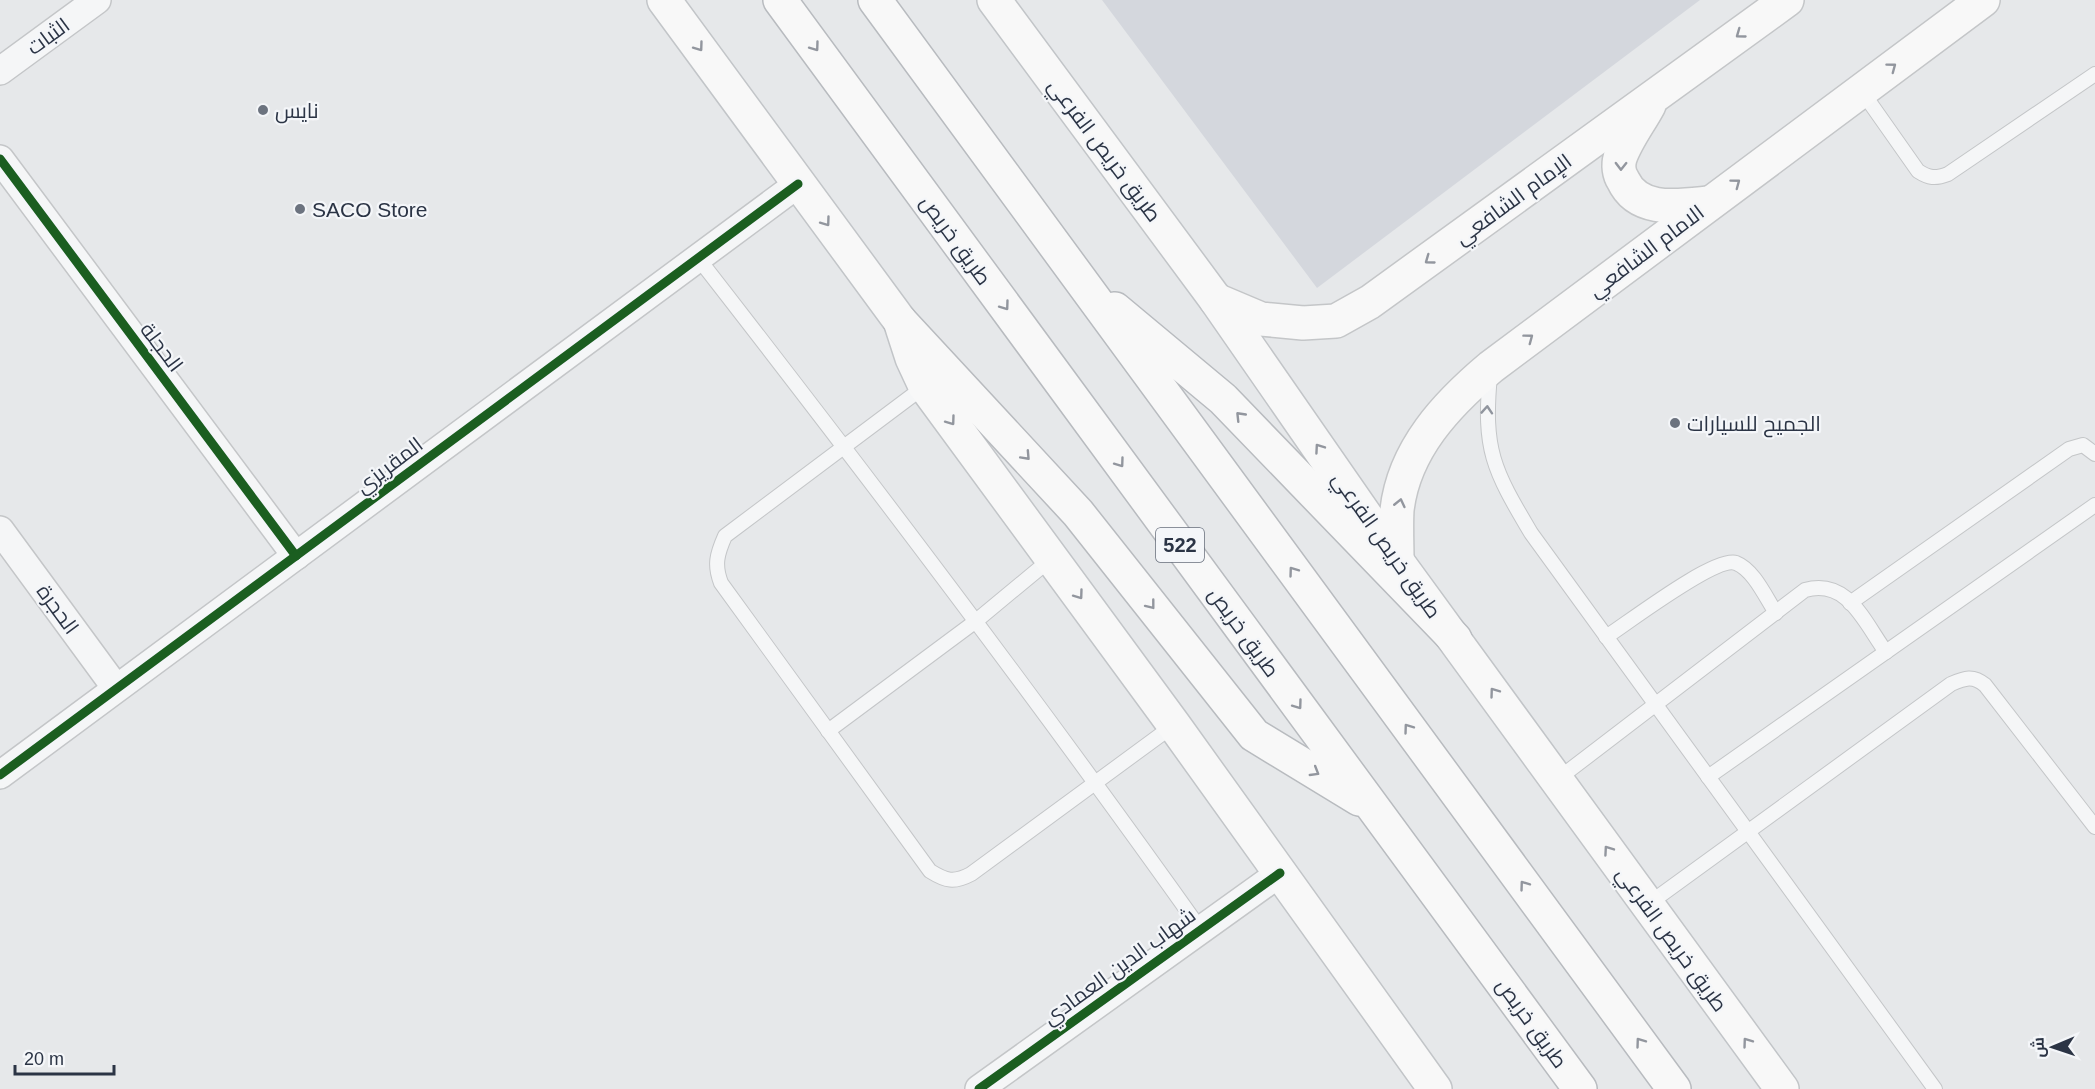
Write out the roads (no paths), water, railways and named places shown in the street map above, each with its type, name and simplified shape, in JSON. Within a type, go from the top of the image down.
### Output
[{"type":"main road","points":[[664,0],[900,321],[1078,513],[1254,735],[1373,807]]},
{"type":"main road","name":"طريق خريص","points":[[780,0],[1580,1089]]},
{"type":"main road","points":[[875,0],[1075,276],[1674,1089]]},
{"type":"main road","name":"طريق خريص الفرعي","points":[[994,0],[1216,300],[1397,561],[1558,778],[1647,905],[1782,1089]]},
{"type":"main road","name":"الإمام الشافعي","points":[[1216,300],[1261,319],[1303,323],[1336,321],[1380,296],[1787,0]]},
{"type":"main road","name":"الامام الشافعي","points":[[1397,561],[1397,509],[1408,471],[1428,430],[1454,398],[1491,367],[1983,0]]},
{"type":"main road","points":[[1655,96],[1620,158],[1620,176],[1628,191],[1639,200],[1657,205],[1709,203]]},
{"type":"main road","points":[[1075,276],[1223,399],[1455,639]]},
{"type":"main road","points":[[900,321],[912,358],[926,386],[1174,725],[1435,1089]]},
{"type":"street","name":"الثبات","points":[[0,71],[97,0]]},
{"type":"street","name":"الحجلة","points":[[0,159],[296,556]]},
{"type":"street","name":"المقريزي","points":[[0,775],[798,184]]},
{"type":"street","name":"الحجرة","points":[[0,530],[116,688]]},
{"type":"street","name":"شهاب الدين العمادي","points":[[979,1089],[1280,873]]},
{"type":"lane","points":[[1861,90],[1918,171],[1928,177],[1937,178],[1948,174],[2095,74]]},
{"type":"lane","points":[[698,258],[845,446],[976,621],[1201,930]]},
{"type":"lane","points":[[1491,367],[1486,417],[1490,452],[1505,489],[1531,532],[1935,1089]]},
{"type":"lane","points":[[926,386],[725,536],[716,556],[716,570],[721,583],[930,871],[944,880],[953,881],[971,874],[1174,725]]},
{"type":"lane","points":[[1850,603],[2069,449],[2083,445],[2095,454]]},
{"type":"lane","points":[[1708,777],[2095,506]]},
{"type":"lane","points":[[828,731],[976,621],[1052,558]]},
{"type":"lane","points":[[1606,637],[1701,573],[1728,561],[1739,564],[1752,576],[1776,613]]},
{"type":"lane","points":[[1558,778],[1657,705],[1805,590],[1818,586],[1839,591],[1886,652]]},
{"type":"lane","points":[[1647,905],[1951,684],[1971,677],[1985,685],[2095,827]]},
{"type":"place","name":"نايس","points":[[263,110]]},
{"type":"place","name":"SACO Store","points":[[300,209]]},
{"type":"place","name":"الجميح للسيارات","points":[[1675,423]]}]
